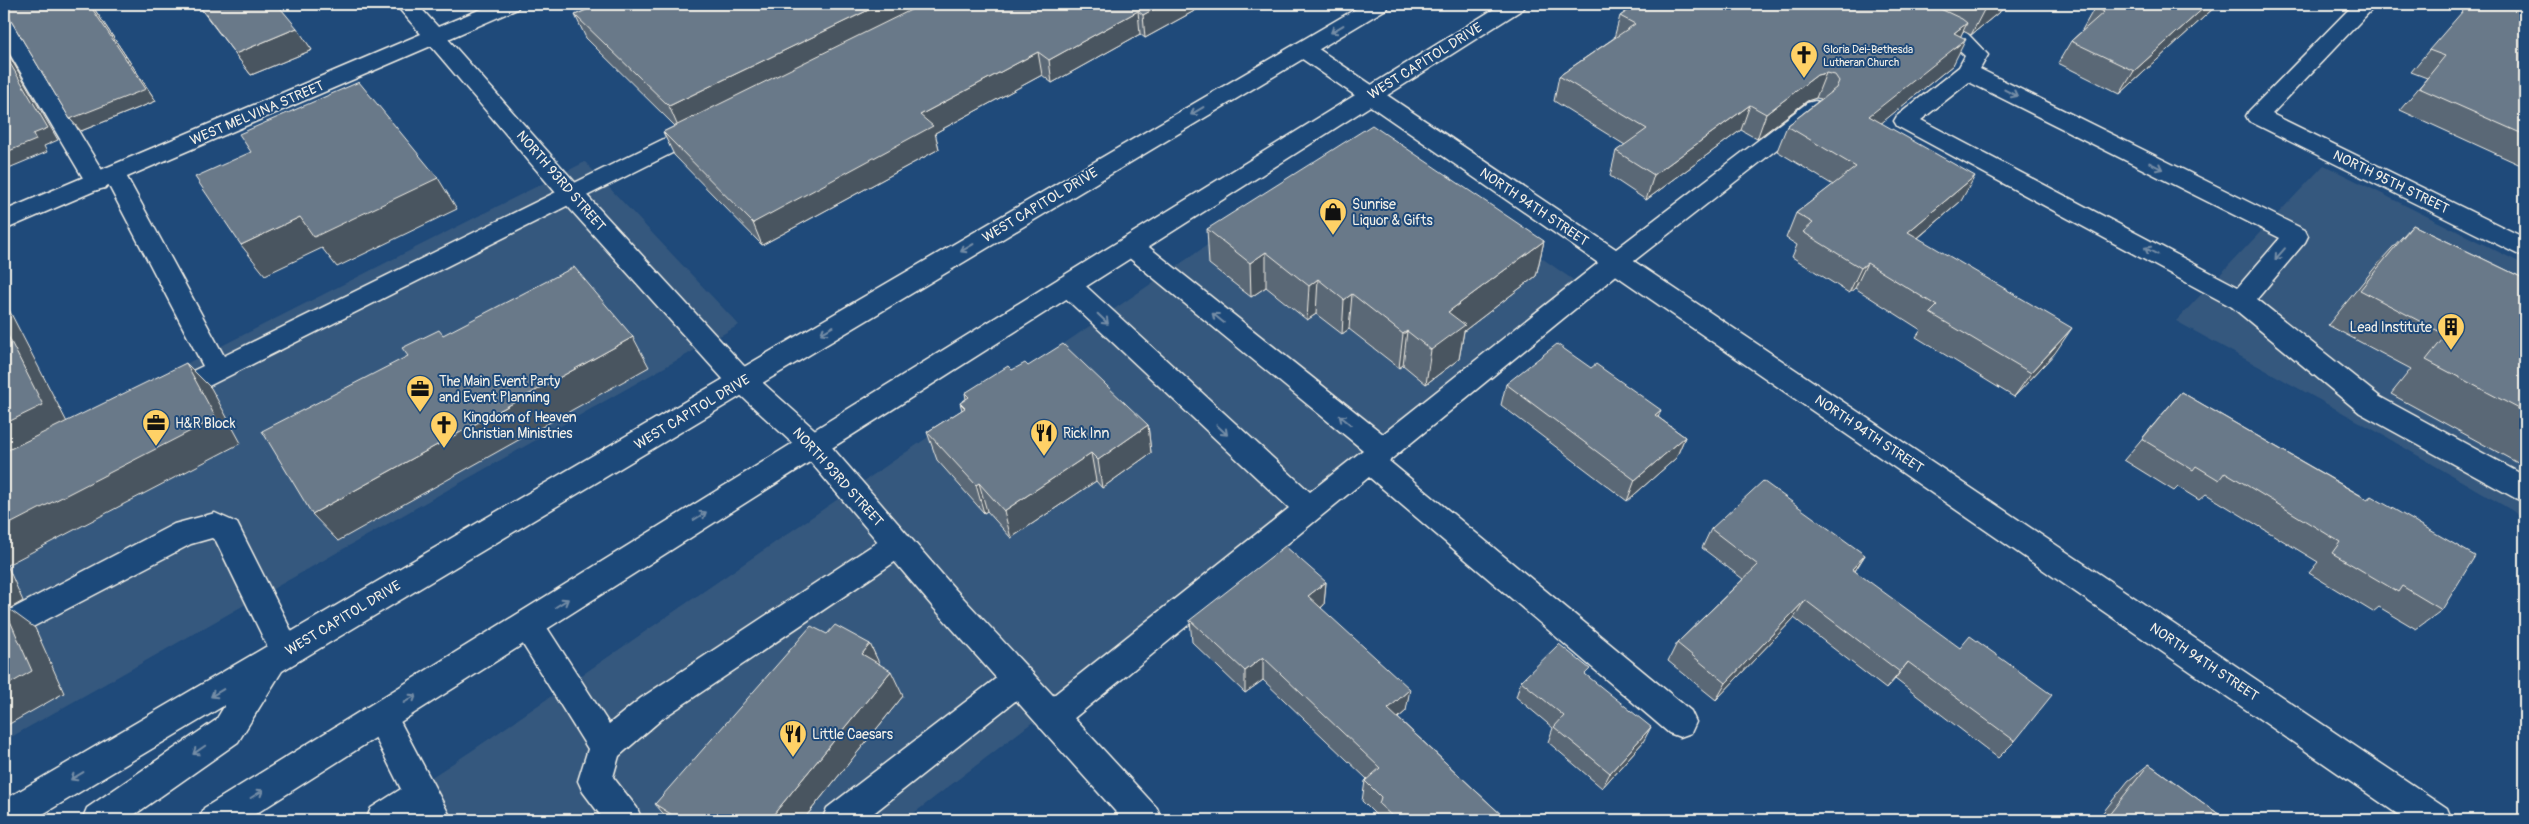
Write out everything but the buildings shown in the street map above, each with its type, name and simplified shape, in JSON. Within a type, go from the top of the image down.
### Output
[{"type":"street","name":"NORTH 93RD STREET","points":[[406,4],[571,194],[733,372],[813,445],[1018,680],[1145,820]]},
{"type":"street","name":"WEST MELVINA STREET","points":[[4,221],[510,4]]},
{"type":"street","name":"WEST CAPITOL DRIVE","points":[[4,819],[1379,4]]},
{"type":"street","name":"WEST CAPITOL DRIVE","points":[[216,820],[1516,4]]},
{"type":"street","points":[[1889,4],[1959,38],[1977,55],[1967,72],[1905,121],[2241,300],[2370,406],[2525,490]]},
{"type":"street","name":"NORTH 95TH STREET","points":[[2366,4],[2257,116],[2525,248]]},
{"type":"street","points":[[4,26],[106,178],[218,370]]},
{"type":"street","name":"NORTH 94TH STREET","points":[[1303,49],[2435,820]]},
{"type":"street","points":[[1967,72],[2296,236],[2241,300]]},
{"type":"street","points":[[1051,717],[1616,262],[1816,107]]},
{"type":"street","points":[[146,406],[721,120]]},
{"type":"street","points":[[1131,246],[1376,456],[1680,722]]},
{"type":"street","points":[[1068,285],[1309,509]]},
{"type":"street","points":[[4,628],[184,533],[215,525],[226,532],[279,656],[227,731],[99,820]]},
{"type":"street","points":[[625,820],[595,781],[605,747],[652,708],[898,544]]},
{"type":"street","points":[[528,624],[605,747]]},
{"type":"street","points":[[840,820],[1018,680]]},
{"type":"street","points":[[381,717],[428,807],[383,820]]},
{"type":"shaded area","points":[[1366,136],[1592,293],[905,820],[366,820],[473,750]]},
{"type":"shaded area","points":[[585,162],[739,325],[4,741],[4,456]]},
{"type":"shaded area","points":[[2324,165],[2525,265],[2525,518],[2367,426],[2176,321]]},
{"type":"place","name":"Gloria Dei-Bethesda Lutheran Church","points":[[1804,79]]},
{"type":"place","name":"Sunrise Liquor & Gifts","points":[[1333,236]]},
{"type":"place","name":"Lead Institute","points":[[2451,351]]},
{"type":"place","name":"The Main Event Party and Event Planning","points":[[420,413]]},
{"type":"place","name":"H&R Block","points":[[156,447]]},
{"type":"place","name":"Kingdom of Heaven Christian Ministries","points":[[444,449]]},
{"type":"place","name":"Rick Inn","points":[[1044,457]]},
{"type":"place","name":"Little Caesars","points":[[793,758]]}]
